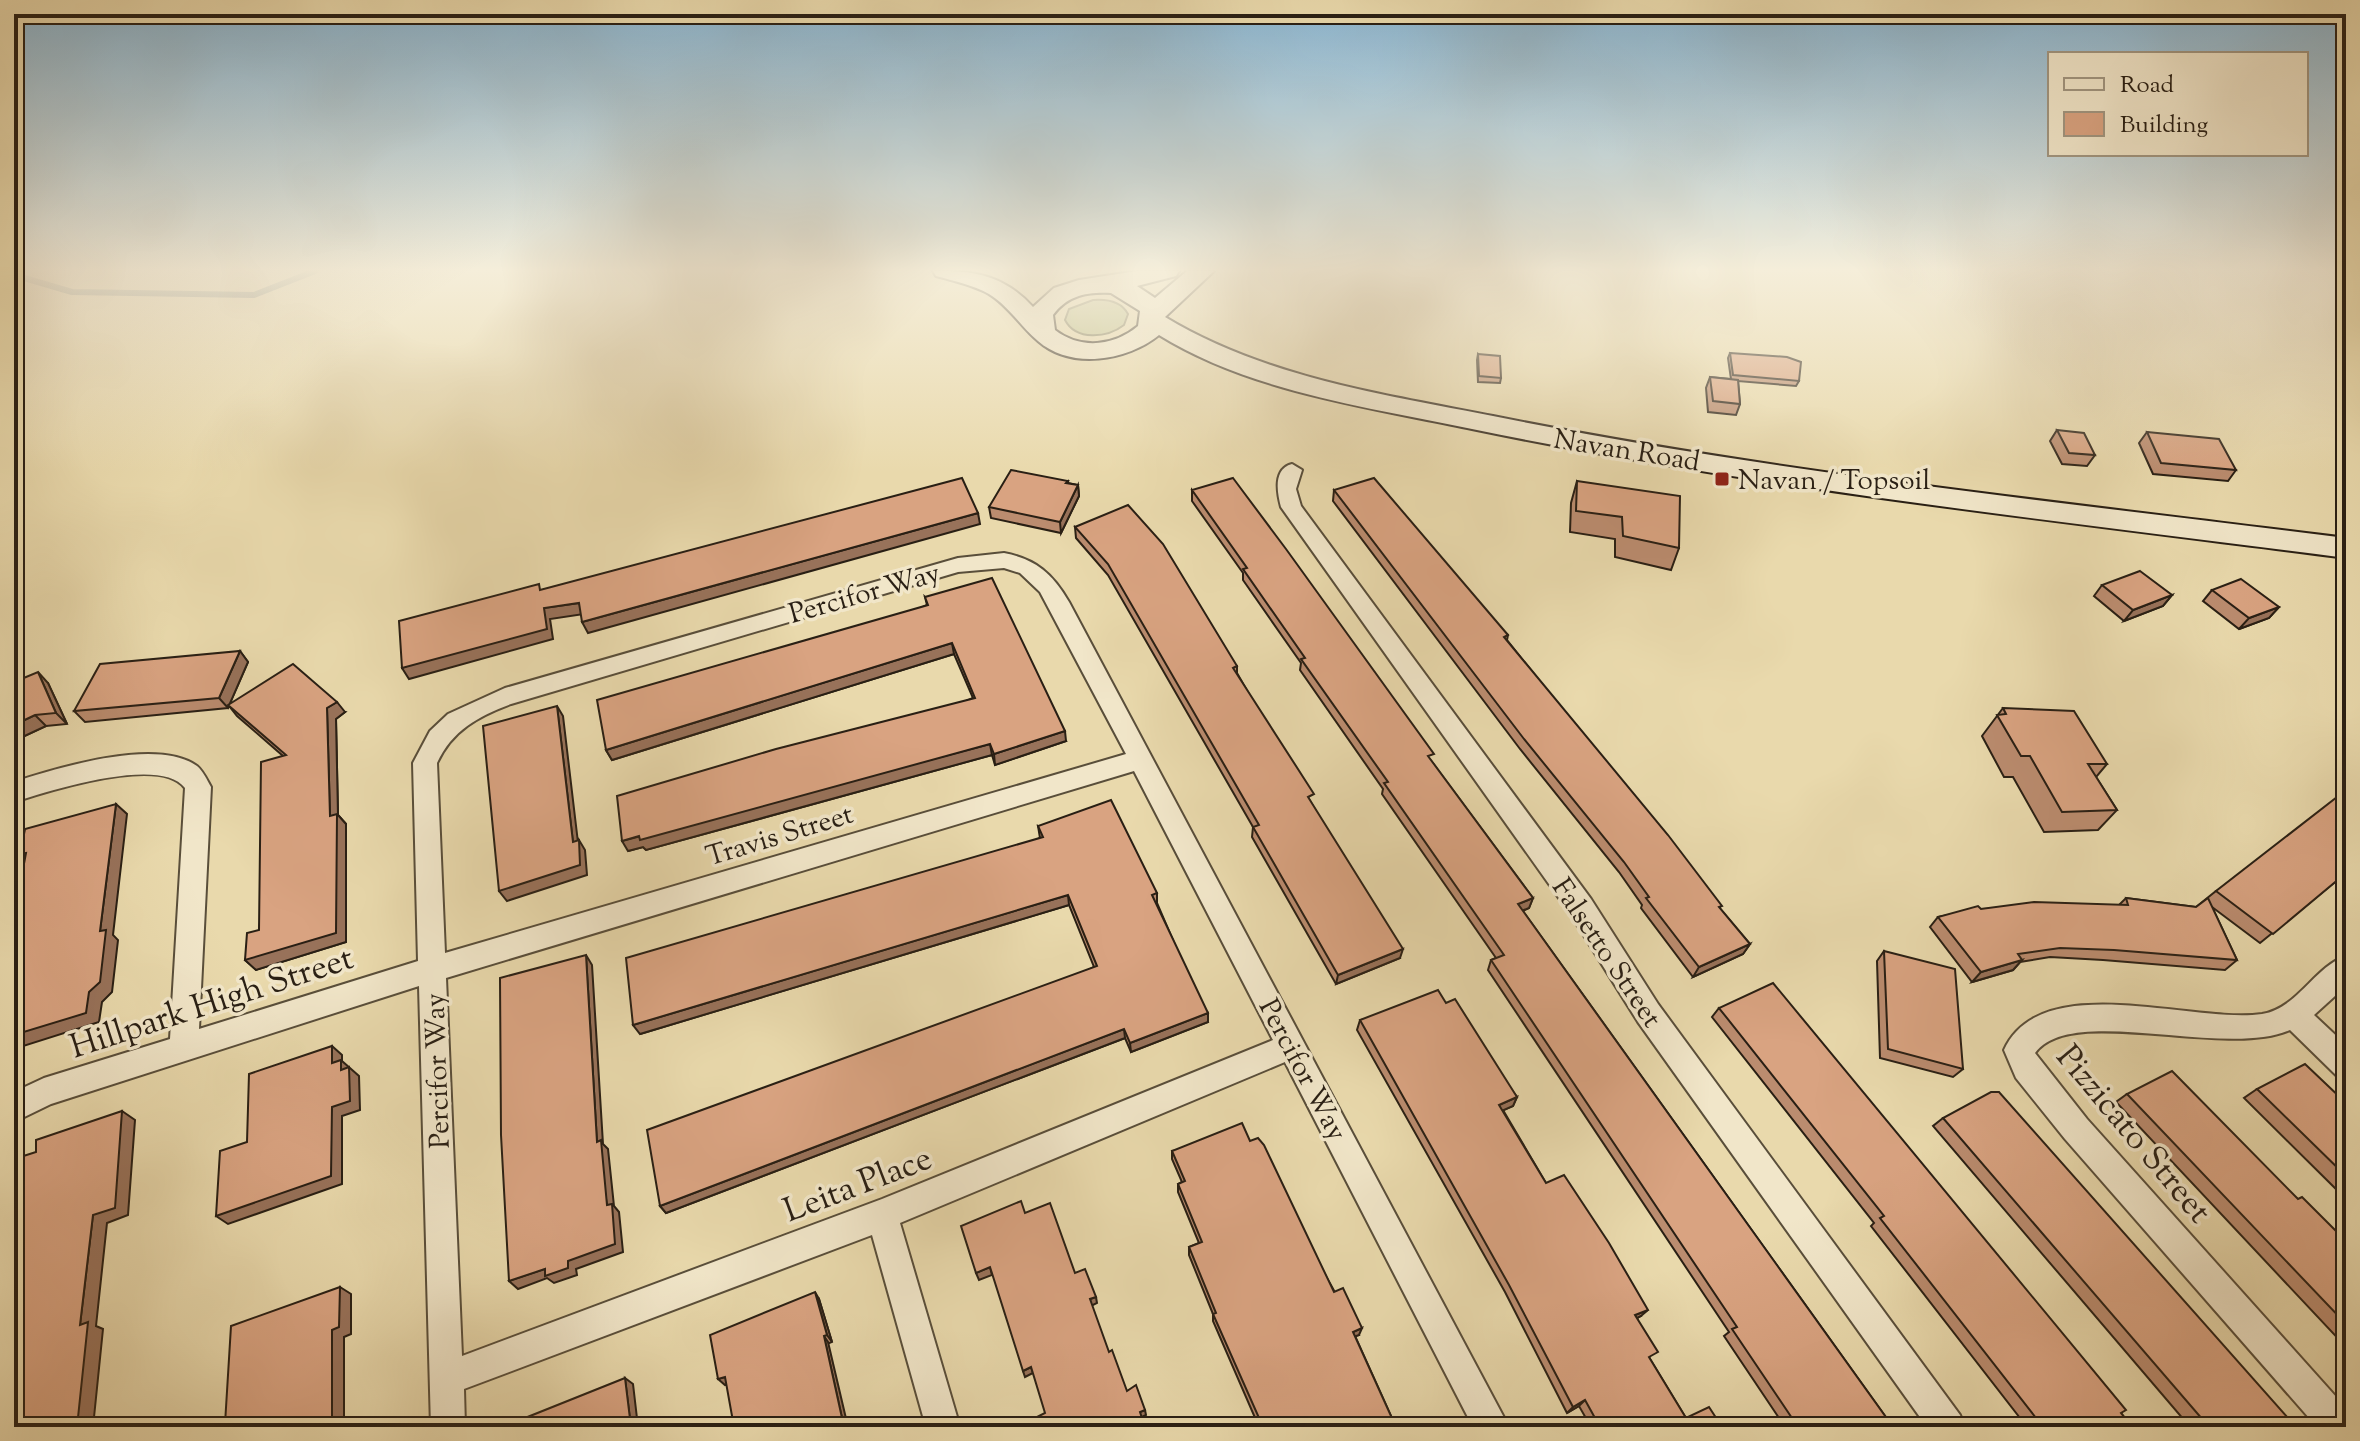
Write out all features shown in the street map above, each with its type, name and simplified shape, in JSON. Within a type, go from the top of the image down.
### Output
[{"type":"main road","name":"Navan Road","points":[[1055,338],[1075,349],[1247,365]]},
{"type":"main road","points":[[1105,350],[1137,338]]},
{"type":"main road","name":"Navan Road","points":[[1183,338],[1193,346],[1247,365],[1424,410],[1627,452],[2346,548]]},
{"type":"street","name":"Falsetto Street","points":[[1292,470],[1286,489],[1291,507],[1581,907],[1648,1013],[1948,1427]]},
{"type":"street","name":"Percifor Way","points":[[448,1427],[425,763],[434,740],[453,720],[505,697],[958,565],[1006,559],[1023,563],[1041,577],[1052,592],[1143,759],[1492,1427]]},
{"type":"street","name":"Travis Street","points":[[433,970],[1143,759]]},
{"type":"street","points":[[14,792],[61,777],[160,765],[187,772],[198,787],[184,1048]]},
{"type":"street","name":"Pizzicato Street","points":[[2340,1427],[2076,1129],[2026,1068],[2019,1050],[2025,1035],[2048,1022],[2081,1018],[2259,1028],[2294,1015],[2346,968]]},
{"type":"street","name":"Hillpark High Street","points":[[14,1108],[44,1092],[433,970]]},
{"type":"street","points":[[2294,1015],[2346,1065]]},
{"type":"street","name":"Leita Place","points":[[446,1379],[882,1215],[1291,1046]]},
{"type":"street","points":[[882,1215],[943,1427]]},
{"type":"building","points":[[1730,353],[1787,357],[1801,362],[1799,381],[1733,375]]},
{"type":"building","points":[[1478,354],[1500,356],[1501,378],[1479,376]]},
{"type":"building","points":[[1710,377],[1738,380],[1740,404],[1713,401]]},
{"type":"building","points":[[2057,430],[2084,433],[2095,455],[2069,453]]},
{"type":"building","points":[[2147,432],[2219,439],[2236,470],[2161,463]]},
{"type":"building","points":[[1011,470],[1078,485],[1060,522],[989,507]]},
{"type":"building","points":[[962,478],[978,513],[582,622],[579,603],[544,608],[547,629],[402,668],[399,621],[539,584],[540,590]]},
{"type":"building","points":[[1233,478],[1434,754],[1428,756],[1533,898],[1518,904],[1893,1427],[1798,1427],[1732,1329],[1737,1327],[1491,960],[1504,955],[1384,783],[1388,782],[1301,659],[1305,658],[1192,490]]},
{"type":"building","points":[[1374,478],[1508,635],[1504,637],[1668,835],[1722,906],[1719,907],[1750,944],[1699,967],[1646,898],[1649,897],[1624,862],[1524,739],[1334,490]]},
{"type":"building","points":[[1577,481],[1680,496],[1679,548],[1623,536],[1622,517],[1576,511]]},
{"type":"building","points":[[1128,505],[1163,544],[1237,666],[1233,668],[1314,794],[1308,797],[1403,949],[1338,975],[1253,827],[1259,825],[1108,564],[1075,527]]},
{"type":"building","points":[[2140,571],[2172,595],[2133,610],[2102,585]]},
{"type":"building","points":[[992,578],[1065,731],[994,754],[990,744],[640,840],[639,836],[622,841],[617,796],[776,749],[975,698],[952,643],[606,750],[597,700],[928,605],[925,597]]},
{"type":"building","points":[[2241,579],[2279,607],[2249,618],[2212,590]]},
{"type":"building","points":[[240,651],[219,698],[74,711],[100,664]]},
{"type":"building","points":[[293,664],[337,702],[327,708],[330,816],[337,814],[336,933],[245,960],[247,933],[259,930],[261,762],[286,755],[228,705]]},
{"type":"building","points":[[38,672],[56,713],[35,715],[14,725],[14,682]]},
{"type":"building","points":[[557,706],[573,842],[579,840],[580,865],[499,891],[483,726]]},
{"type":"building","points":[[2003,708],[2074,711],[2107,764],[2088,764],[2117,810],[2062,812],[2030,756],[2021,756],[1997,715],[2006,714]]},
{"type":"building","points":[[2346,790],[2346,873],[2273,934],[2216,891]]},
{"type":"building","points":[[1111,800],[1157,893],[1152,895],[1208,1013],[1130,1043],[1124,1029],[660,1206],[647,1130],[1097,966],[1068,895],[633,1025],[626,958],[1043,837],[1038,826]]},
{"type":"building","points":[[116,804],[100,931],[106,930],[100,982],[89,992],[86,1013],[14,1035],[14,960],[22,911],[15,912],[26,853],[20,854],[25,829]]},
{"type":"building","points":[[2126,898],[2196,907],[2208,898],[2237,960],[2060,948],[2018,954],[2022,960],[1981,972],[1938,917],[1978,906],[1981,909],[2034,902],[2128,905]]},
{"type":"building","points":[[1884,951],[1955,969],[1963,1069],[1888,1049]]},
{"type":"building","points":[[586,955],[597,1142],[601,1140],[607,1205],[612,1204],[615,1244],[568,1261],[568,1268],[545,1276],[545,1269],[509,1281],[501,1135],[500,978]]},
{"type":"building","points":[[1773,983],[2126,1410],[2121,1413],[2132,1427],[2043,1427],[1880,1218],[1884,1216],[1719,1008]]},
{"type":"building","points":[[1438,990],[1446,1003],[1455,999],[1517,1097],[1499,1105],[1546,1183],[1564,1175],[1648,1310],[1635,1315],[1658,1352],[1649,1357],[1686,1418],[1709,1407],[1722,1427],[1600,1427],[1585,1400],[1573,1407],[1509,1285],[1360,1020]]},
{"type":"building","points":[[332,1046],[332,1063],[341,1060],[341,1070],[349,1067],[350,1101],[332,1107],[331,1176],[216,1216],[220,1151],[247,1142],[249,1074]]},
{"type":"building","points":[[2305,1064],[2346,1103],[2346,1176],[2257,1089]]},
{"type":"building","points":[[2172,1071],[2298,1199],[2302,1197],[2346,1241],[2346,1324],[2127,1094]]},
{"type":"building","points":[[1991,1092],[1999,1092],[2296,1427],[2209,1427],[1943,1118]]},
{"type":"building","points":[[122,1111],[115,1208],[93,1215],[80,1325],[88,1322],[77,1427],[14,1427],[14,1159],[36,1152],[36,1140]]},
{"type":"building","points":[[1242,1123],[1250,1141],[1258,1138],[1264,1145],[1334,1292],[1343,1288],[1362,1328],[1353,1332],[1396,1427],[1263,1427],[1213,1314],[1216,1313],[1189,1247],[1202,1242],[1178,1184],[1185,1181],[1172,1151]]},
{"type":"building","points":[[1021,1201],[1025,1213],[1050,1203],[1075,1273],[1085,1269],[1096,1297],[1090,1299],[1127,1391],[1136,1385],[1145,1410],[1140,1412],[1145,1427],[1033,1427],[1031,1420],[1045,1413],[1031,1367],[1023,1371],[990,1267],[976,1273],[961,1226]]},
{"type":"building","points":[[340,1287],[339,1327],[332,1330],[332,1427],[218,1427],[225,1424],[231,1326]]},
{"type":"building","points":[[815,1292],[827,1335],[824,1336],[844,1427],[734,1427],[725,1377],[718,1379],[710,1335]]},
{"type":"building","points":[[625,1378],[631,1427],[521,1427],[520,1420]]},
{"type":"place","name":"Navan / Topsoil","points":[[1722,479]]}]
